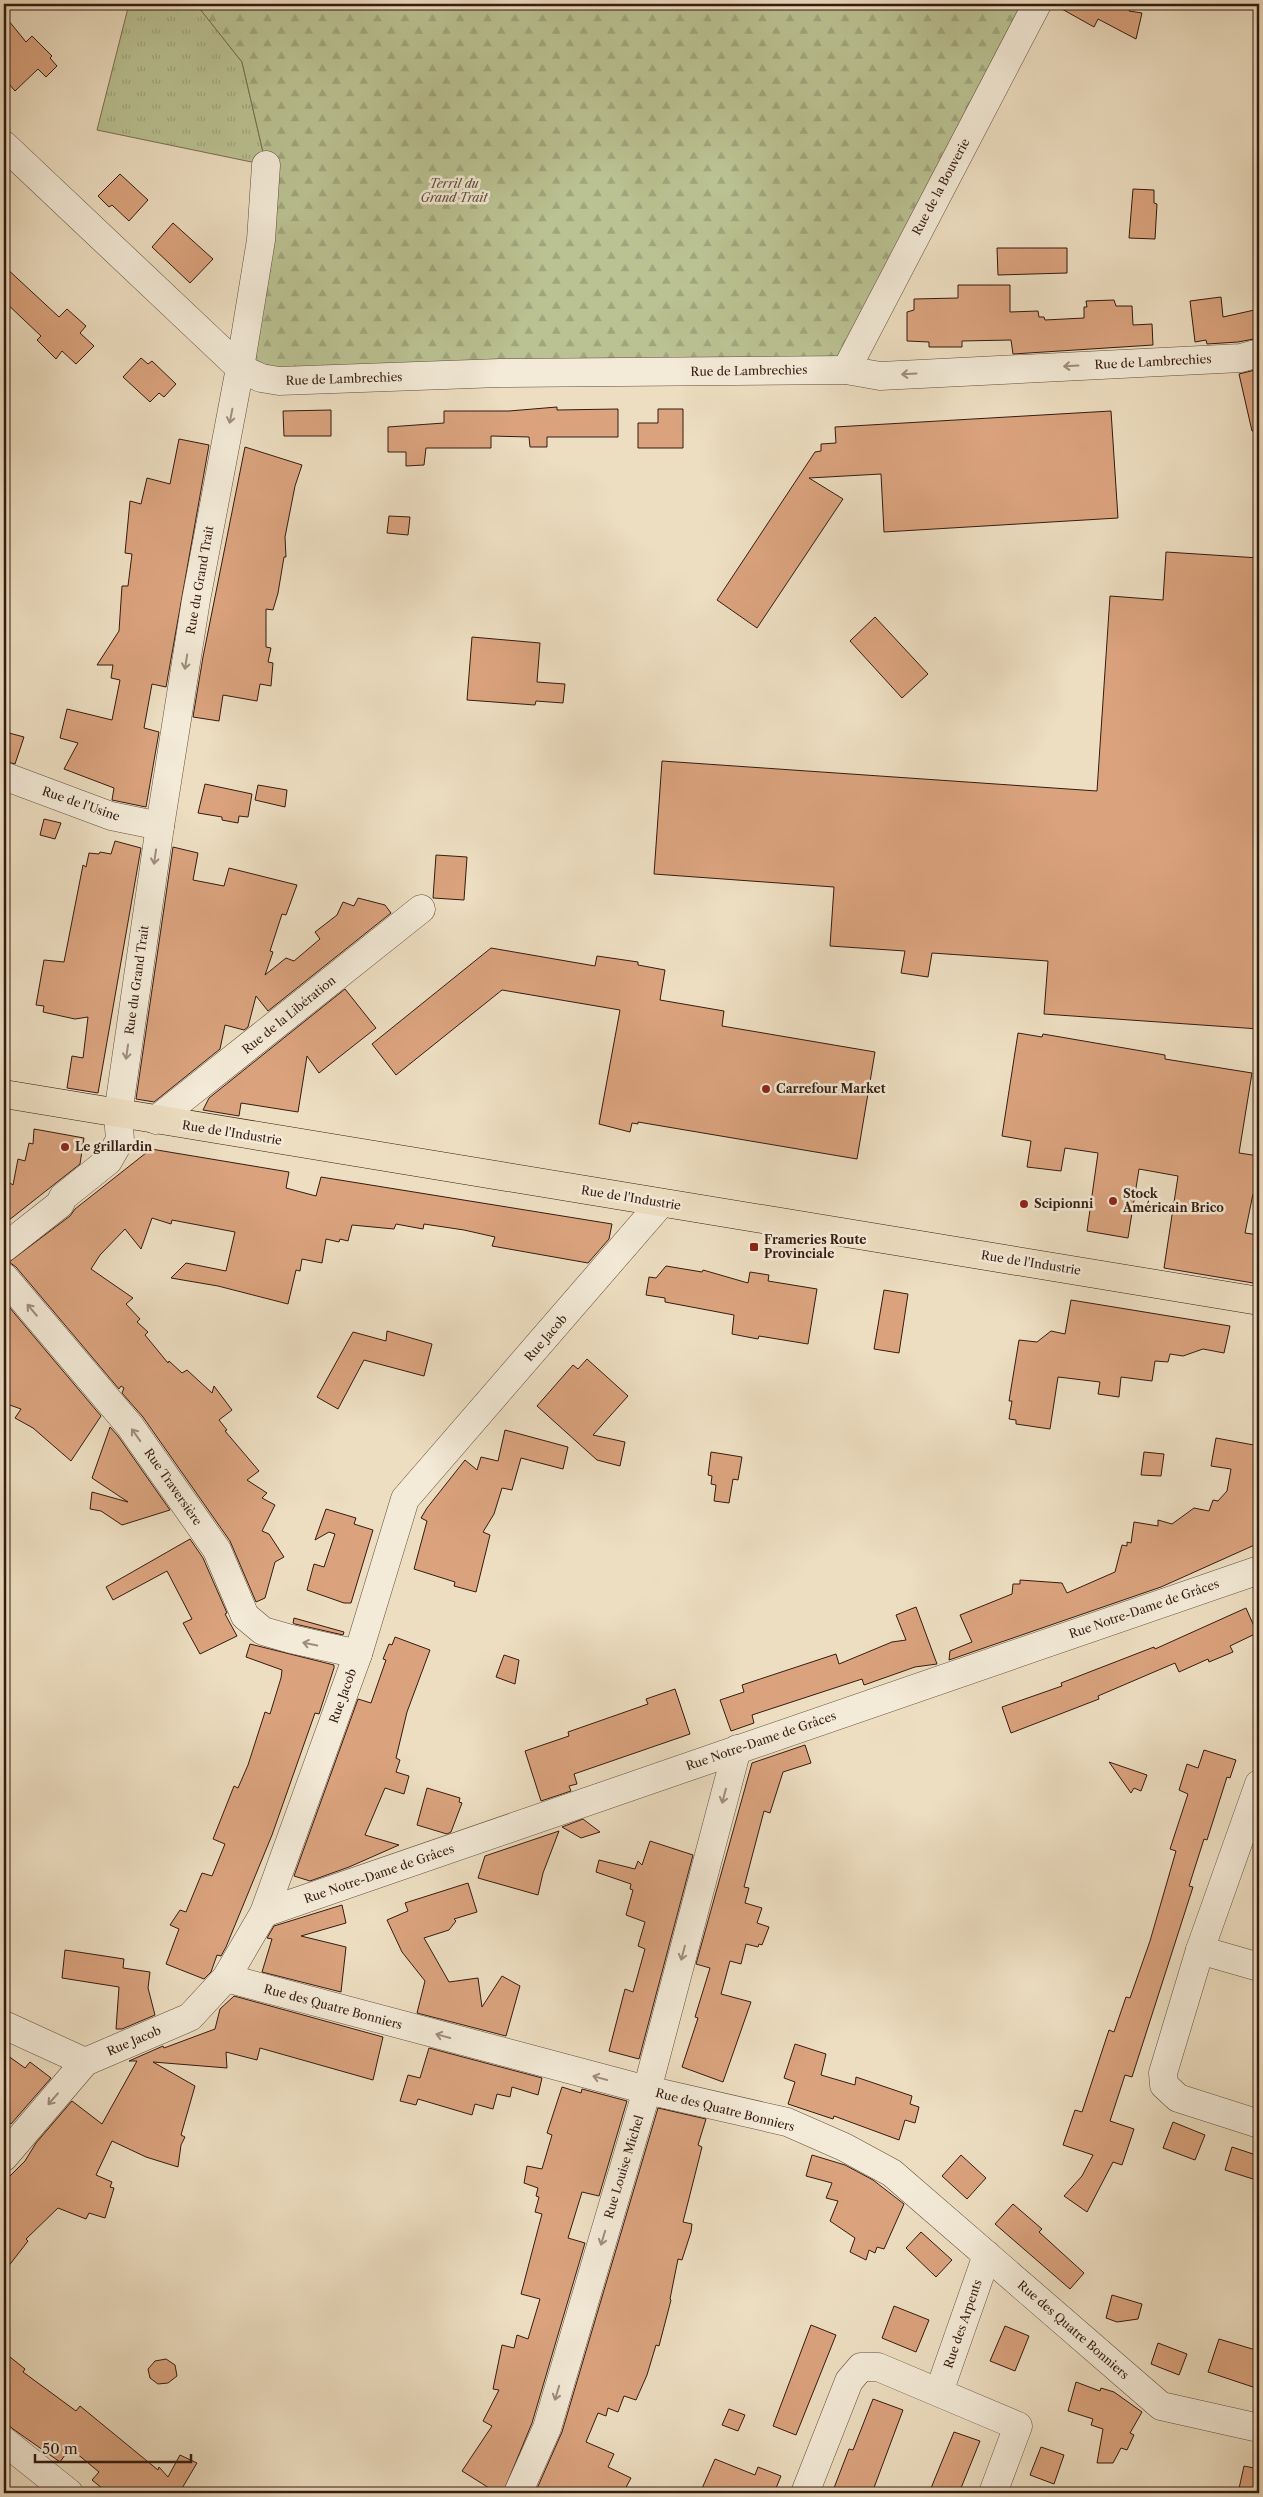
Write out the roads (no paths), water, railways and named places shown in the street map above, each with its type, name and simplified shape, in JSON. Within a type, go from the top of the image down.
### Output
[{"type":"main road","name":"Rue de l'Industrie","points":[[4,1094],[1259,1301]]},
{"type":"street","name":"Rue de la Bouverie","points":[[846,370],[1037,4]]},
{"type":"street","points":[[4,145],[240,368]]},
{"type":"street","name":"Rue du Grand Trait","points":[[118,1114],[160,826],[196,600],[240,368],[261,240],[266,165]]},
{"type":"street","name":"Rue de Lambrechies","points":[[240,368],[261,378],[279,381],[500,373],[846,370],[880,376],[1241,358],[1259,353]]},
{"type":"street","name":"Rue de l'Usine","points":[[4,776],[112,816],[160,826]]},
{"type":"street","name":"Rue de la Libération","points":[[156,1120],[421,909]]},
{"type":"street","points":[[4,1248],[60,1204],[63,1198],[108,1161],[120,1140],[118,1114]]},
{"type":"street","name":"Rue Jacob","points":[[4,2157],[85,2062],[190,2017],[226,1978],[264,1913],[358,1654],[405,1499],[661,1203]]},
{"type":"street","name":"Rue Traversière","points":[[4,1277],[136,1434],[217,1550],[245,1616],[263,1631],[358,1654]]},
{"type":"street","name":"Rue Notre-Dame de Grâces","points":[[264,1913],[1259,1570]]},
{"type":"street","name":"Rue Louise Michel","points":[[518,2493],[546,2428],[647,2090],[737,1749]]},
{"type":"street","points":[[1259,1784],[1200,1950],[1163,2073],[1164,2085],[1178,2098],[1259,2124]]},
{"type":"street","points":[[1200,1950],[1259,1967]]},
{"type":"street","name":"Rue des Quatre Bonniers","points":[[226,1978],[647,2090],[787,2122],[844,2147],[892,2173],[1161,2406],[1259,2428]]},
{"type":"street","points":[[4,2025],[85,2062]]},
{"type":"street","name":"Rue des Arpents","points":[[939,2392],[987,2255]]},
{"type":"street","points":[[805,2493],[849,2381],[861,2367],[878,2367],[1018,2426],[992,2493]]},
{"type":"street","points":[[4,2441],[69,2493]]},
{"type":"place","name":"Carrefour Market","points":[[766,1089]]},
{"type":"place","name":"Le grillardin","points":[[65,1147]]},
{"type":"place","name":"Stock Américain Brico","points":[[1113,1201]]},
{"type":"place","name":"Scipionni","points":[[1024,1204]]},
{"type":"place","name":"Frameries Route Provinciale","points":[[754,1247]]},
{"type":"park label","name":"Terril du Grand Trait","points":[[454,191]]}]
